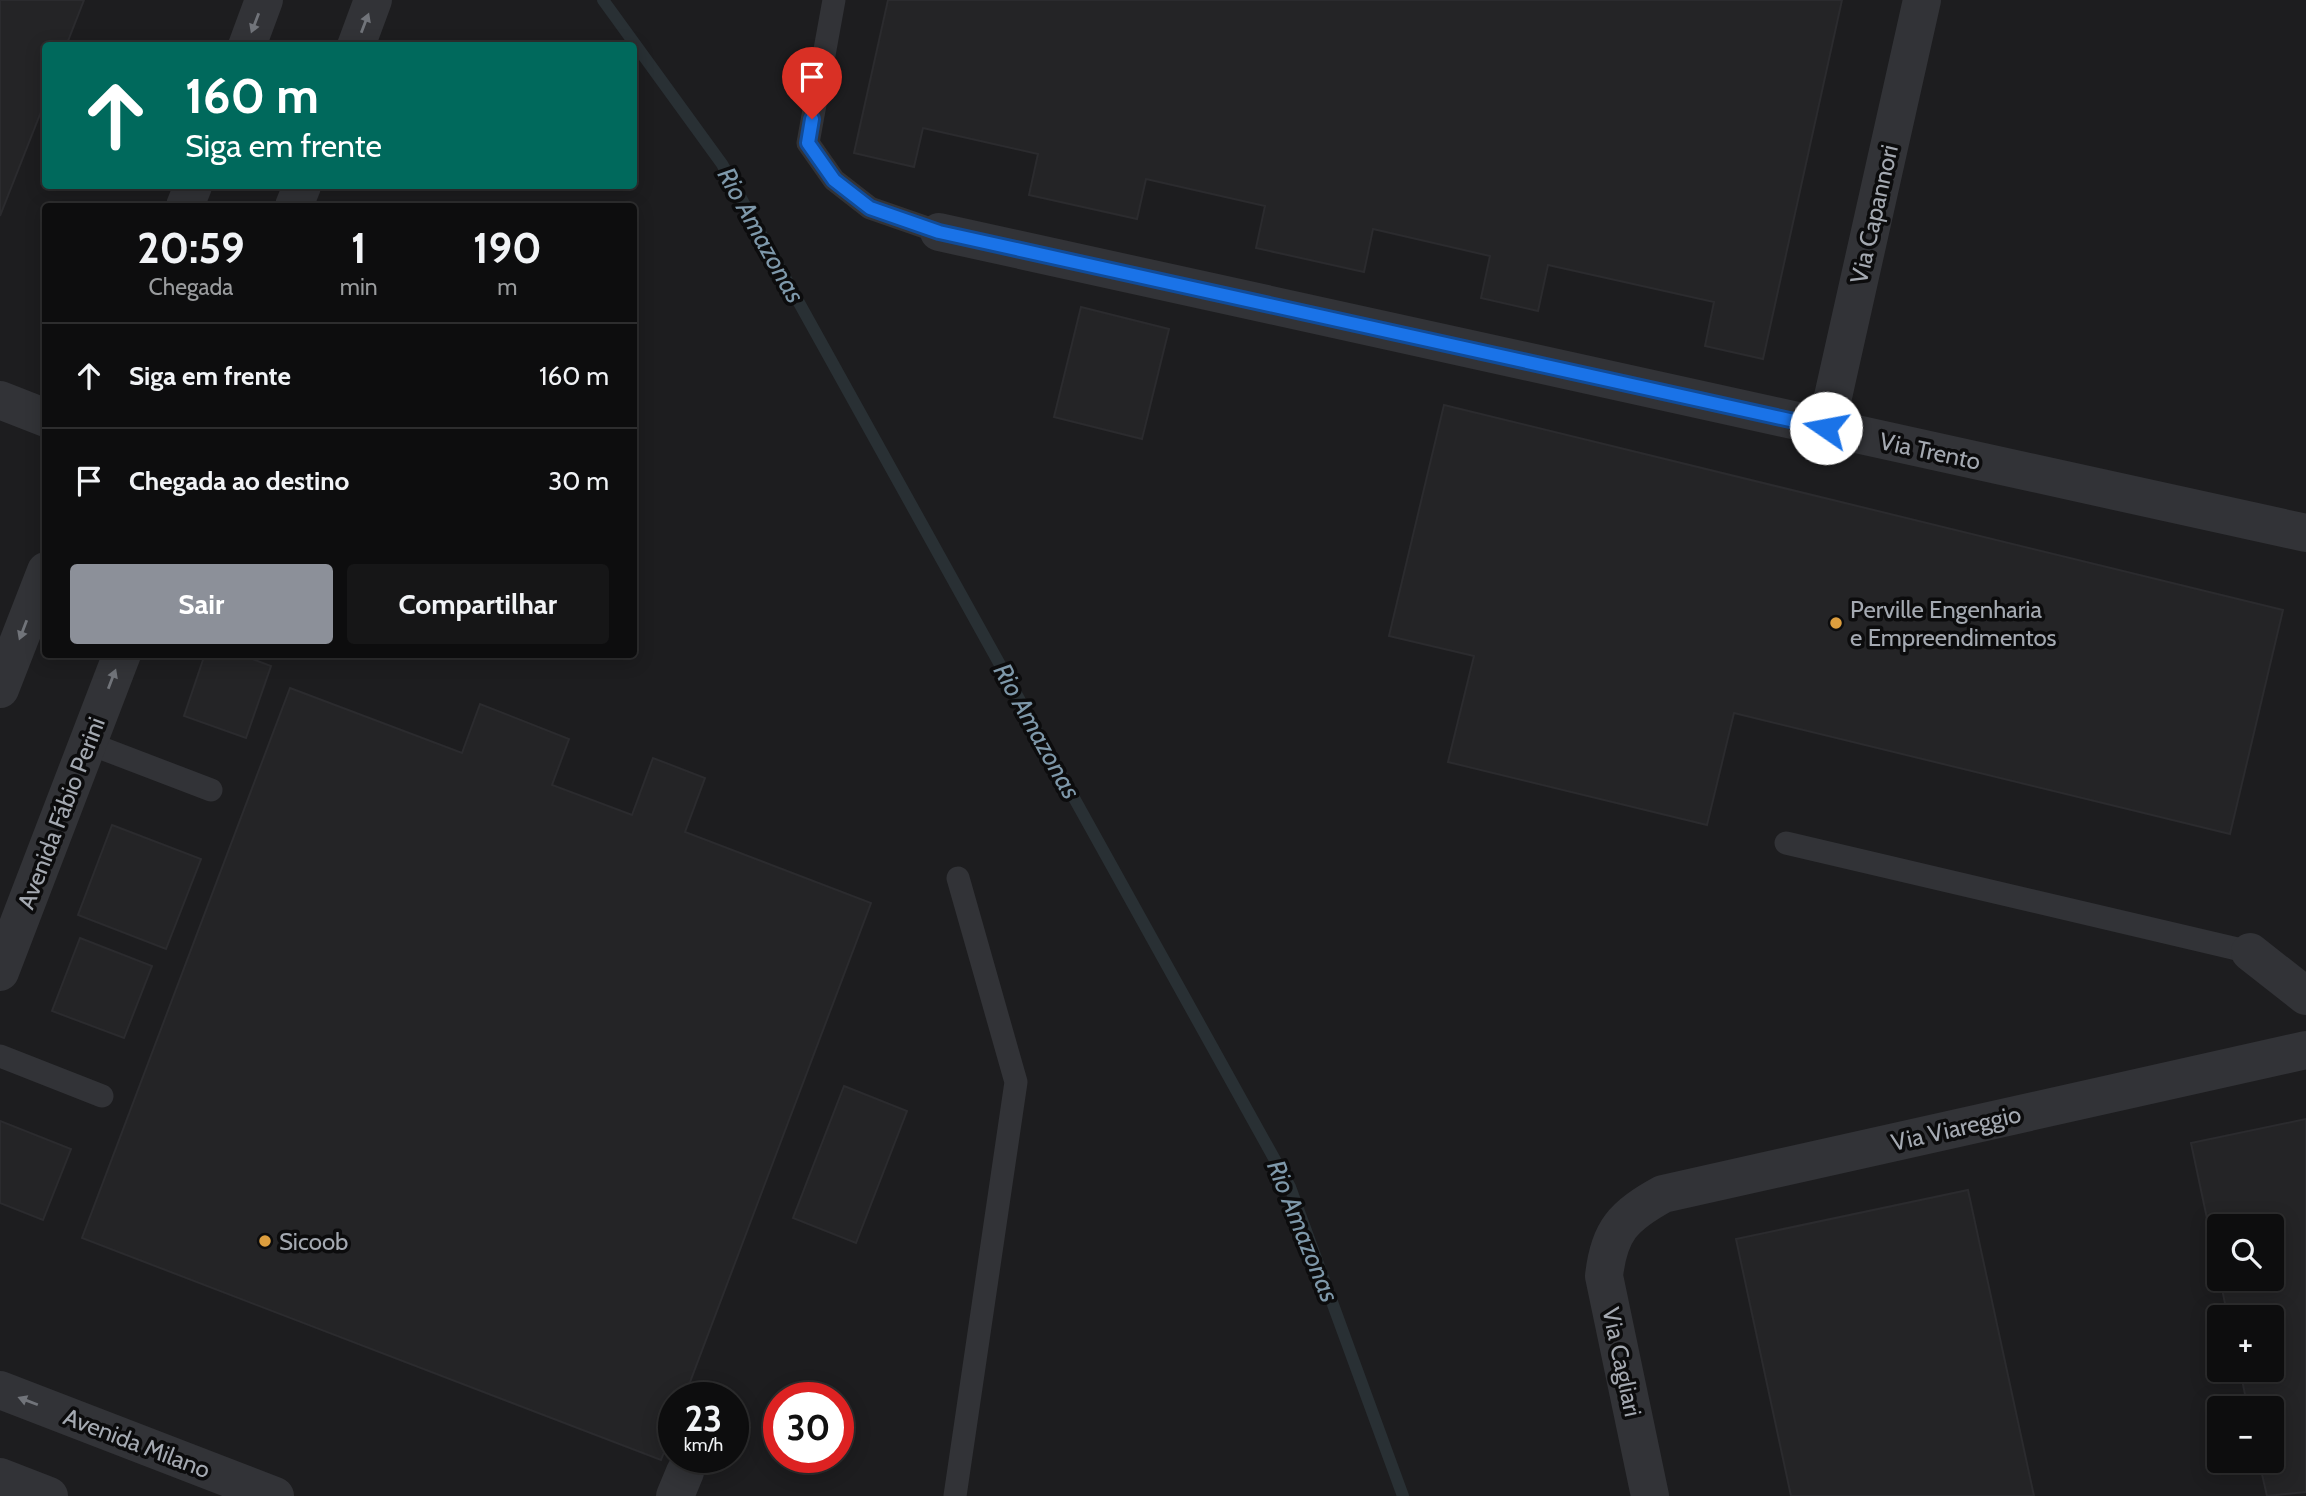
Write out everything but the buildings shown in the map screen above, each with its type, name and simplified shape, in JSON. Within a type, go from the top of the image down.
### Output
[{"type":"street","points":[[248,42],[264,0]]},
{"type":"street","points":[[357,42],[373,0]]},
{"type":"street","name":"Via Capannori","points":[[1826,428],[1922,0]]},
{"type":"street","name":"Via Trento","points":[[939,232],[2306,533]]},
{"type":"street","points":[[0,400],[42,416]]},
{"type":"street","points":[[0,690],[42,581]]},
{"type":"street","name":"Avenida Fábio Perini","points":[[0,972],[120,658]]},
{"type":"street","points":[[2250,952],[2306,963]]},
{"type":"street","points":[[2250,952],[2306,996]]},
{"type":"street","name":"Via Viareggio","points":[[1617,1229],[1637,1209],[1662,1194],[2306,1050]]},
{"type":"street","name":"Via Cagliari","points":[[1617,1229],[1607,1250],[1604,1276],[1650,1496]]},
{"type":"street","name":"Avenida Milano","points":[[0,1390],[275,1496]]},
{"type":"street","points":[[0,1477],[50,1496]]},
{"type":"lane","points":[[834,0],[808,143],[834,180],[870,208],[939,232]]},
{"type":"lane","points":[[88,743],[211,790]]},
{"type":"lane","points":[[1786,843],[2250,952]]},
{"type":"lane","points":[[955,1496],[1016,1082],[958,878]]},
{"type":"lane","points":[[0,1056],[102,1096]]},
{"type":"shaded area","points":[[0,0],[2306,0],[2306,1496],[0,1496]]},
{"type":"waterway","name":"Rio Amazonas","points":[[603,0],[633,42]]},
{"type":"waterway","name":"Rio Amazonas","points":[[637,47],[722,164],[1290,1187],[1403,1496]]},
{"type":"place","name":"Perville Engenharia e Empreendimentos","points":[[1836,623]]},
{"type":"place","name":"Sicoob","points":[[265,1241]]},
{"type":"route","points":[[812,119],[808,143],[834,180],[870,208],[939,232],[1826,428]]}]
